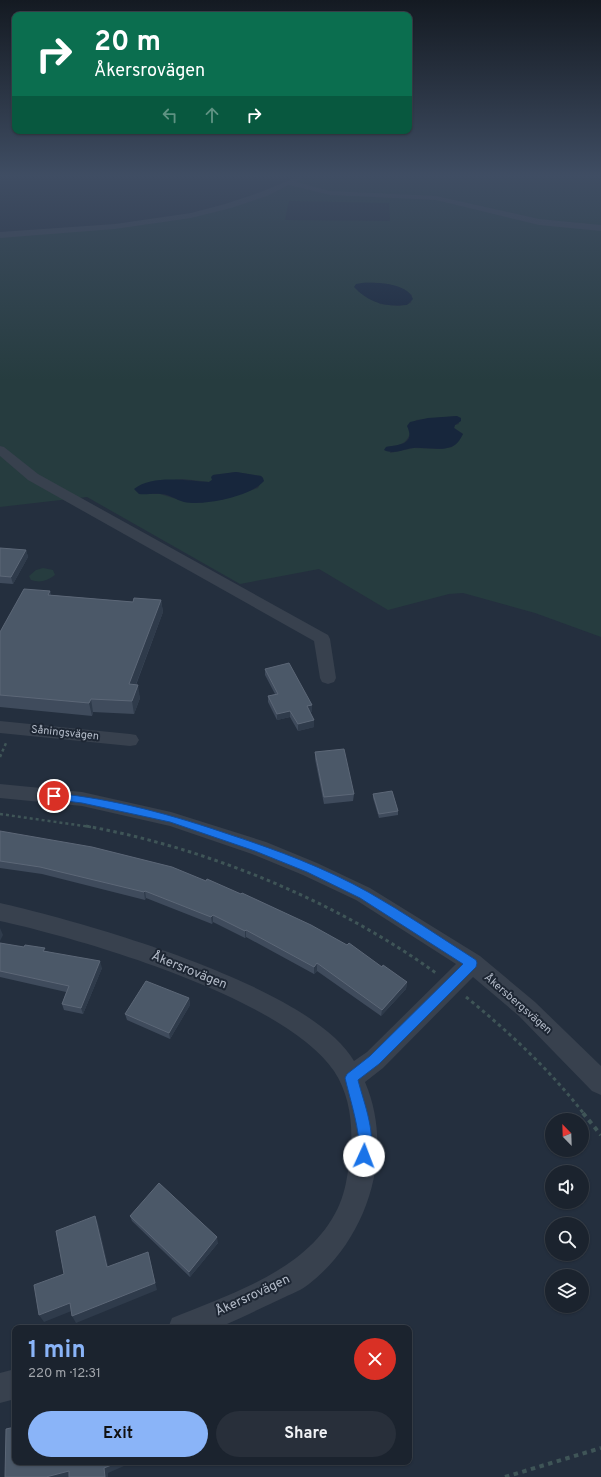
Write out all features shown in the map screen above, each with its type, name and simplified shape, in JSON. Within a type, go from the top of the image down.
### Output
[{"type":"street","points":[[0,450],[33,477],[322,639],[328,678]]},
{"type":"street","name":"Såningsvägen","points":[[0,727],[130,740]]},
{"type":"street","name":"Åkersbergsvägen","points":[[0,791],[82,799],[171,818],[259,848],[310,869],[363,894],[472,963],[527,1009],[601,1083]]},
{"type":"street","name":"Åkersrovägen","points":[[0,912],[47,922],[102,939],[166,961],[235,990],[276,1011],[313,1034],[338,1056],[351,1078],[359,1102],[366,1144],[360,1180],[350,1213],[330,1244],[297,1276],[250,1300],[189,1325]]},
{"type":"street","points":[[351,1078],[375,1060],[472,963]]},
{"type":"street","points":[[0,1388],[12,1385]]},
{"type":"path","points":[[0,814],[29,816],[131,835],[208,858],[275,884],[352,920],[432,970],[506,1030],[568,1093],[601,1135]]},
{"type":"path","points":[[505,1477],[601,1448]]},
{"type":"green space","points":[[0,243],[601,243],[601,637],[535,613],[463,593],[449,594],[388,610],[319,569],[240,584],[87,497],[0,507]],"holes":[[[362,283],[388,284],[400,288],[412,295],[411,303],[399,306],[380,304]],[[457,416],[459,424],[455,425],[454,428],[463,434],[452,447],[442,449],[414,448],[390,453],[393,446],[399,445],[406,441],[416,420]],[[236,472],[261,476],[263,478],[258,488],[224,499],[197,503],[160,494],[139,494],[149,483],[183,479],[209,482],[212,480],[213,475]]]},
{"type":"green space","points":[[43,568],[53,570],[55,575],[43,581],[31,580],[29,576],[36,570]]},
{"type":"water","points":[[383,283],[398,287],[410,294],[413,299],[407,305],[378,303],[366,297],[354,287],[356,284]]},
{"type":"water","points":[[457,416],[461,418],[461,421],[455,425],[454,428],[463,434],[458,442],[453,446],[442,449],[413,448],[395,452],[384,450],[386,447],[404,443],[407,440],[409,437],[409,432],[407,426],[410,422],[428,418]]},
{"type":"water","points":[[236,472],[261,476],[264,481],[257,487],[238,496],[203,503],[184,502],[164,494],[139,494],[134,489],[142,484],[160,480],[209,482],[212,480],[211,477],[213,475]]},
{"type":"building","points":[[0,548],[26,550],[11,577],[0,576]]},
{"type":"building","points":[[24,589],[50,591],[48,595],[133,602],[134,598],[161,600],[129,684],[138,685],[132,701],[91,699],[89,703],[0,695],[0,632]]},
{"type":"building","points":[[289,663],[312,705],[307,706],[314,720],[298,724],[290,711],[277,714],[268,696],[278,694],[265,669]]},
{"type":"building","points":[[344,749],[354,794],[324,797],[315,752]]},
{"type":"building","points":[[392,791],[398,811],[379,814],[373,794]]},
{"type":"building","points":[[0,831],[92,847],[172,867],[206,881],[207,879],[241,894],[242,893],[311,925],[347,945],[349,943],[382,967],[383,965],[407,982],[382,1010],[317,963],[314,967],[246,930],[245,931],[213,915],[211,917],[145,891],[40,867],[0,861]]},
{"type":"building","points":[[0,943],[24,947],[25,945],[45,948],[43,951],[100,961],[81,1008],[62,1004],[69,986],[0,971]]},
{"type":"building","points":[[146,981],[189,998],[169,1033],[125,1014]]},
{"type":"building","points":[[159,1183],[217,1237],[189,1272],[130,1216]]},
{"type":"building","points":[[95,1216],[107,1267],[148,1252],[155,1283],[72,1316],[70,1303],[39,1315],[34,1285],[64,1274],[56,1231]]},
{"type":"building","points":[[12,1428],[12,1465],[112,1465],[104,1468],[105,1477],[69,1477],[69,1471],[46,1477],[5,1477],[6,1429]]},
{"type":"route","points":[[54,796],[82,799],[171,818],[259,848],[310,869],[363,894],[472,963],[375,1060],[351,1078],[359,1102],[366,1144],[364,1156]]}]
